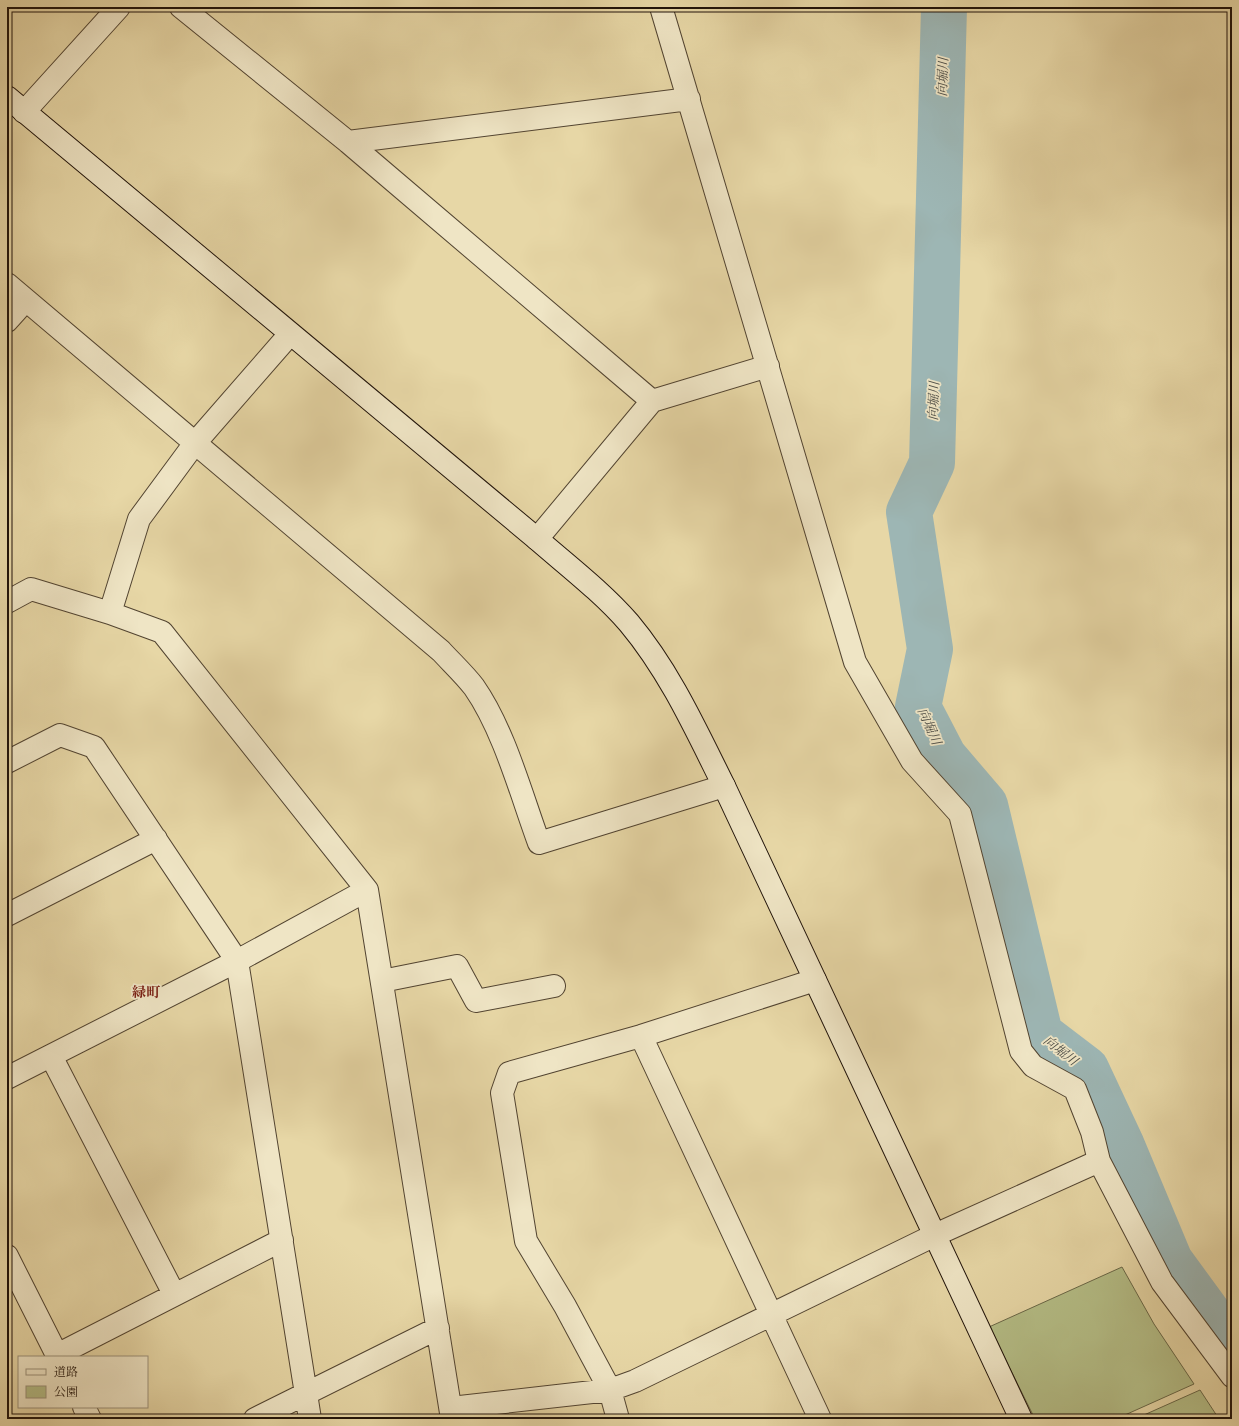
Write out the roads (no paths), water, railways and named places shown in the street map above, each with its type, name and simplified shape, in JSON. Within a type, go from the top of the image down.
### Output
[{"type":"street","points":[[24,112],[119,7]]},
{"type":"street","points":[[181,7],[348,142],[652,401]]},
{"type":"street","points":[[660,7],[689,99],[855,662],[912,761],[960,814],[1021,1051],[1034,1066],[1075,1088],[1092,1132],[1099,1161],[1162,1282],[1232,1376]]},
{"type":"street","points":[[7,97],[537,539],[602,595],[637,634],[674,687],[724,786],[1021,1419]]},
{"type":"street","points":[[348,142],[689,99]]},
{"type":"street","points":[[7,284],[25,301],[441,651],[474,687],[488,710],[539,843],[724,786]]},
{"type":"street","points":[[7,321],[25,301]]},
{"type":"street","points":[[110,613],[139,519],[195,443],[290,334]]},
{"type":"street","points":[[537,539],[652,401],[768,366]]},
{"type":"street","points":[[7,602],[31,589],[110,613],[162,632],[367,890],[451,1413],[610,1390],[636,1381],[935,1235],[1099,1161]]},
{"type":"street","points":[[7,762],[60,736],[94,747],[237,961],[310,1419]]},
{"type":"street","points":[[7,915],[156,839]]},
{"type":"street","points":[[7,1078],[237,961],[367,890]]},
{"type":"street","points":[[382,981],[457,966],[476,1001],[554,986]]},
{"type":"street","points":[[618,1419],[610,1390],[565,1306],[526,1241],[502,1093],[509,1073],[641,1036],[815,980]]},
{"type":"street","points":[[641,1036],[820,1419]]},
{"type":"street","points":[[51,1056],[174,1294]]},
{"type":"street","points":[[7,1256],[58,1356],[174,1294],[282,1240]]},
{"type":"street","points":[[255,1419],[306,1392],[438,1328]]},
{"type":"street","points":[[84,1408],[90,1419]]},
{"type":"waterway","name":"向堀川","points":[[944,7],[932,463],[909,512],[930,649],[918,707],[944,757],[985,805],[1040,1034],[1086,1069],[1122,1146],[1170,1261],[1232,1346]]},
{"type":"district","name":"緑町","points":[[146,992]]}]
